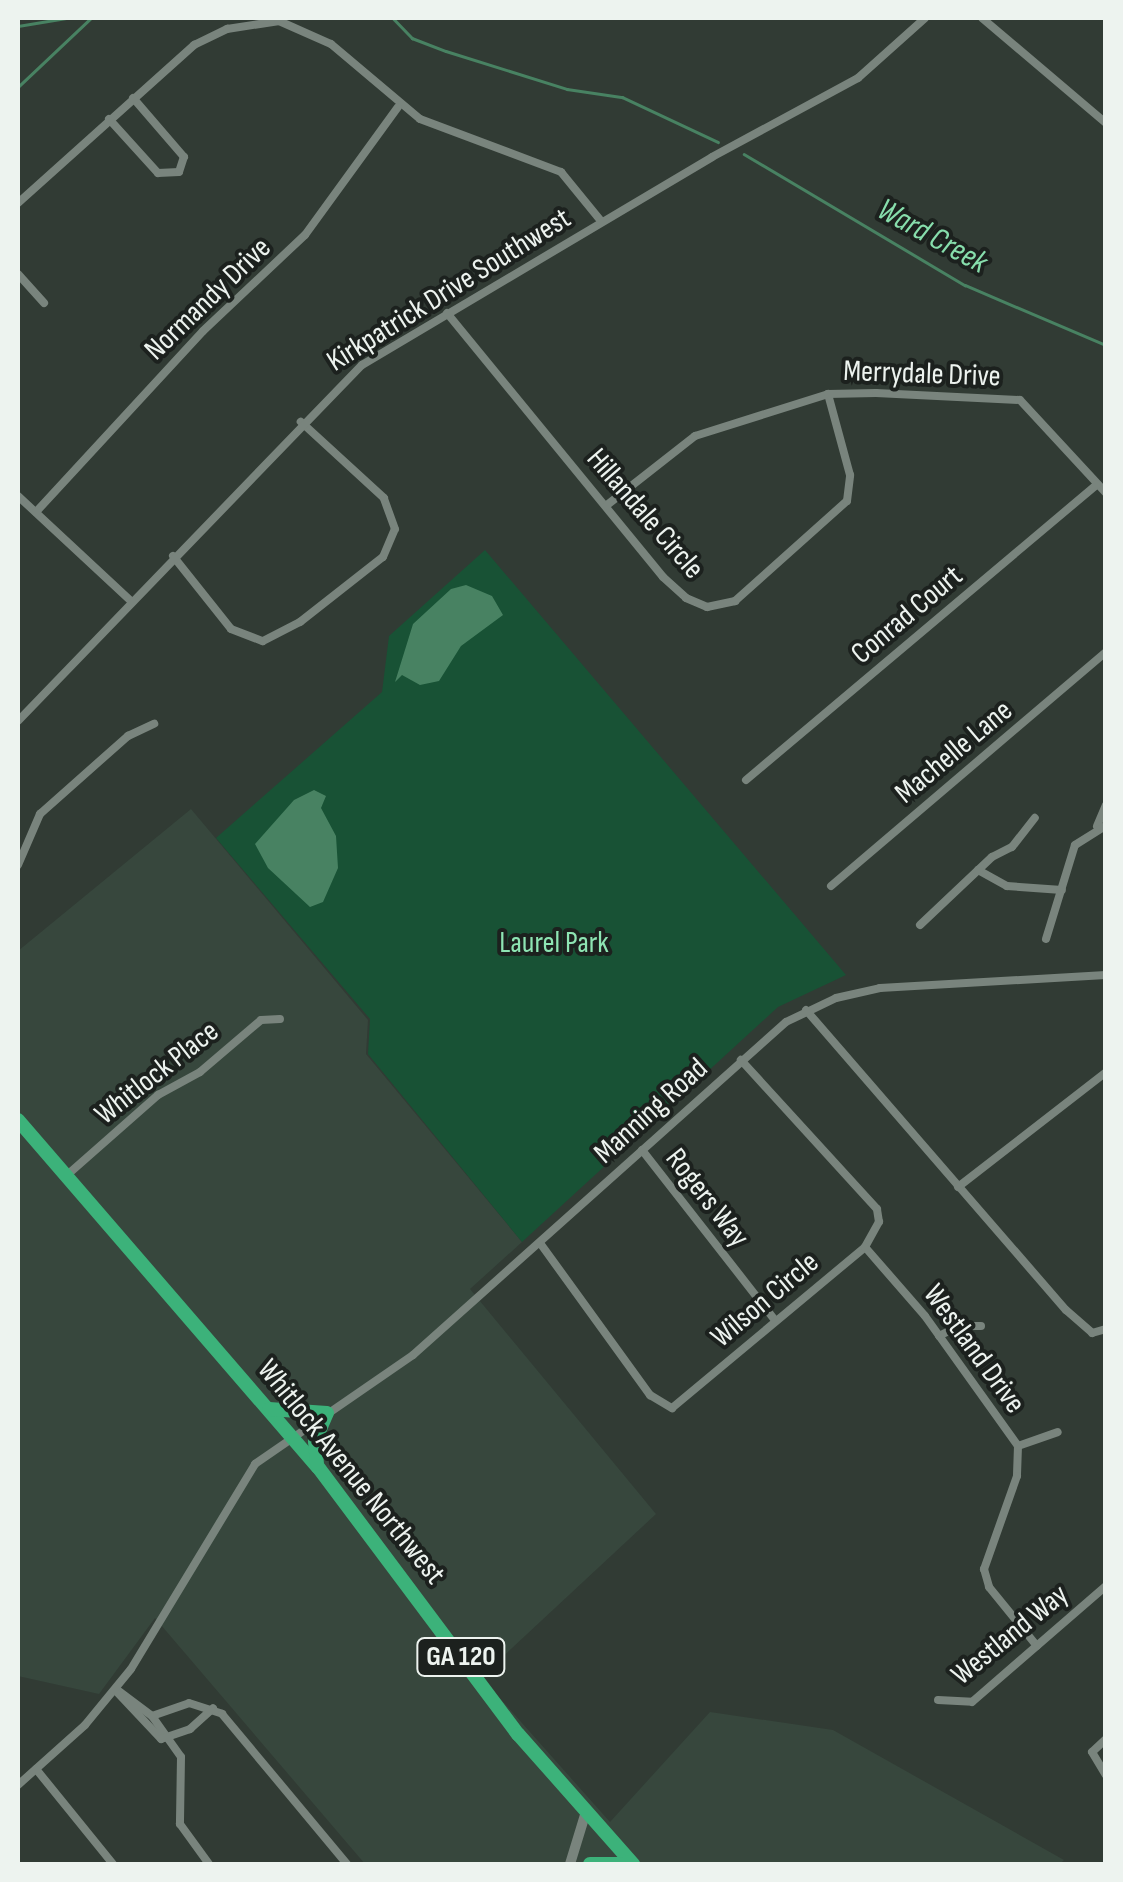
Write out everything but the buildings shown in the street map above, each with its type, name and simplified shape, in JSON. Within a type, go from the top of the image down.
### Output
[{"type":"highway","name":"Whitlock Avenue Northwest","points":[[18,1120],[318,1467],[585,1815],[633,1864]]},
{"type":"highway","points":[[268,1409],[327,1413],[315,1442],[318,1467]]},
{"type":"highway","points":[[590,1864],[619,1864]]},
{"type":"street","name":"Kirkpatrick Drive Southwest","points":[[18,721],[301,422],[362,365],[601,221],[858,78],[925,18]]},
{"type":"street","points":[[982,18],[1106,122]]},
{"type":"street","points":[[18,203],[194,45],[226,29],[278,21],[331,44],[398,107],[467,142],[562,172],[601,221]]},
{"type":"street","points":[[109,120],[158,173],[179,172],[184,157],[134,98]]},
{"type":"street","name":"Normandy Drive","points":[[36,512],[204,331],[305,235],[398,107]]},
{"type":"street","points":[[18,274],[44,304]]},
{"type":"street","name":"Hillandale Circle","points":[[448,313],[482,362],[686,598],[707,607],[735,601],[847,501],[850,476],[828,394]]},
{"type":"street","name":"Merrydale Drive","points":[[607,504],[694,436],[828,394],[1020,400],[1106,493]]},
{"type":"street","points":[[173,556],[231,629],[263,641],[300,622],[384,557],[395,529],[384,498],[301,422]]},
{"type":"street","name":"Conrad Court","points":[[746,780],[1097,484]]},
{"type":"street","points":[[18,496],[130,601]]},
{"type":"street","name":"Machelle Lane","points":[[831,886],[1106,652]]},
{"type":"street","points":[[18,865],[40,814],[128,736],[154,724]]},
{"type":"street","points":[[1046,939],[1075,845],[1101,826],[1106,805]]},
{"type":"street","points":[[920,926],[978,870],[1012,847],[1035,818]]},
{"type":"street","points":[[978,870],[1007,886],[1062,890]]},
{"type":"street","name":"Manning Road","points":[[18,1785],[116,1688],[242,1482],[292,1436],[413,1355],[741,1060],[806,1010],[880,988],[1106,975]]},
{"type":"street","points":[[806,1010],[1082,1325],[1092,1333],[1106,1329]]},
{"type":"street","name":"Whitlock Place","points":[[66,1176],[158,1095],[200,1072],[261,1020],[280,1019]]},
{"type":"street","points":[[741,1060],[877,1209],[879,1222],[865,1246]]},
{"type":"street","points":[[958,1187],[1106,1072]]},
{"type":"street","name":"Rogers Way","points":[[642,1150],[775,1320]]},
{"type":"street","name":"Wilson Circle","points":[[540,1243],[650,1395],[672,1408],[865,1246]]},
{"type":"street","name":"Westland Drive","points":[[865,1246],[939,1336],[1018,1446],[1017,1476],[984,1569],[989,1587],[1038,1646]]},
{"type":"street","points":[[939,1336],[960,1326],[981,1326]]},
{"type":"street","points":[[1018,1446],[1058,1432]]},
{"type":"street","name":"Westland Way","points":[[938,1700],[972,1702],[1106,1586]]},
{"type":"street","points":[[116,1688],[152,1716],[170,1738],[184,1768],[180,1824],[209,1864]]},
{"type":"street","points":[[116,1688],[147,1730],[170,1738]]},
{"type":"street","points":[[152,1716],[189,1703],[213,1708],[348,1864]]},
{"type":"street","points":[[170,1738],[213,1708]]},
{"type":"street","points":[[1106,1739],[1092,1752],[1106,1774]]},
{"type":"street","points":[[36,1769],[113,1864]]},
{"type":"street","points":[[570,1864],[585,1815]]},
{"type":"shaded area","points":[[466,585],[492,596],[503,615],[461,646],[439,681],[420,685],[402,675],[395,682],[413,624],[451,589]]},
{"type":"shaded area","points":[[314,790],[326,796],[321,808],[336,836],[338,868],[323,902],[310,907],[268,868],[255,844],[294,800]]},
{"type":"shaded area","points":[[191,809],[368,1020],[366,1054],[522,1242],[470,1289],[656,1514],[481,1677],[610,1822],[710,1712],[833,1730],[1064,1860],[1060,1864],[365,1864],[155,1618],[99,1694],[18,1676],[18,951]]},
{"type":"green space","name":"Laurel Park","points":[[485,550],[846,975],[778,1007],[522,1242],[368,1054],[370,1019],[216,838],[382,692],[389,636]]},
{"type":"waterway","name":"Ward Creek","points":[[18,26],[67,18]]},
{"type":"waterway","points":[[18,87],[91,18]]},
{"type":"waterway","name":"Ward Creek","points":[[393,18],[412,38],[446,51],[567,89],[622,97],[718,142]]},
{"type":"waterway","name":"Ward Creek","points":[[744,154],[965,285],[1106,345]]}]
